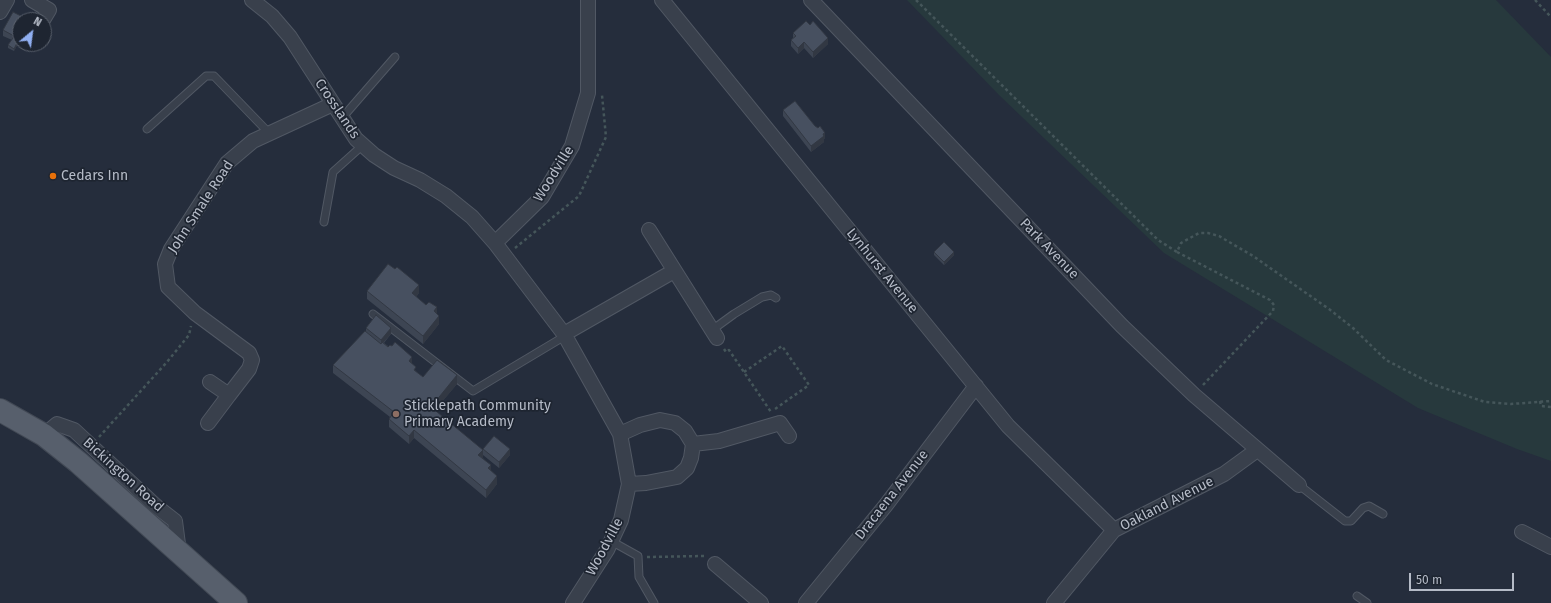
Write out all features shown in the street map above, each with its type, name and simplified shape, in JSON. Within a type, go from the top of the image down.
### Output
[{"type":"main road","name":"Bickington Road","points":[[0,410],[44,435],[93,475],[236,603]]},
{"type":"street","points":[[0,12],[7,0]]},
{"type":"street","points":[[32,0],[49,10]]},
{"type":"street","name":"Crosslands","points":[[252,0],[272,16],[290,37],[356,139],[394,168],[420,180],[446,196],[472,217],[495,243]]},
{"type":"street","name":"Woodville","points":[[573,603],[611,541],[622,520],[629,484],[620,434],[565,335],[495,243],[542,197],[572,146],[588,93],[588,0]]},
{"type":"street","name":"Lynhurst Avenue","points":[[662,0],[1008,426],[1114,530]]},
{"type":"street","name":"Park Avenue","points":[[811,0],[1122,326],[1194,395],[1300,485]]},
{"type":"street","name":"John Smale Road","points":[[208,424],[249,369],[252,360],[250,354],[195,312],[168,287],[166,264],[171,249],[227,163],[253,140],[333,104]]},
{"type":"street","points":[[650,230],[674,271],[715,334]]},
{"type":"street","points":[[565,335],[674,271]]},
{"type":"street","points":[[210,382],[229,395]]},
{"type":"street","name":"Dracaena Avenue","points":[[806,603],[886,505],[976,386]]},
{"type":"street","points":[[693,444],[719,441],[774,418],[780,423],[789,436]]},
{"type":"street","points":[[620,434],[640,425],[660,420],[675,423],[685,431],[693,444],[691,458],[687,468],[677,477],[646,483],[629,484]]},
{"type":"street","name":"Bickington Road","points":[[44,435],[57,424],[74,430],[157,507],[175,521],[179,552]]},
{"type":"street","name":"Oakland Avenue","points":[[1054,603],[1114,530],[1224,474],[1257,450]]},
{"type":"street","points":[[1522,532],[1551,547]]},
{"type":"street","points":[[715,564],[761,603]]},
{"type":"lane","points":[[342,118],[395,57]]},
{"type":"lane","points":[[147,129],[206,76],[214,76],[269,133]]},
{"type":"lane","points":[[324,222],[333,172],[364,145]]},
{"type":"lane","points":[[715,334],[734,314],[762,297],[771,295],[776,298]]},
{"type":"lane","points":[[373,314],[473,391],[565,335]]},
{"type":"lane","points":[[1300,485],[1345,521],[1351,521],[1364,508],[1369,506],[1383,514]]},
{"type":"lane","points":[[611,541],[638,556],[639,577],[654,603]]},
{"type":"lane","points":[[1356,596],[1367,603]]},
{"type":"path","points":[[916,0],[1158,240],[1177,252],[1270,300],[1274,305],[1273,310],[1194,395]]},
{"type":"path","points":[[1534,0],[1551,17]]},
{"type":"path","points":[[1177,252],[1181,243],[1199,233],[1208,233],[1219,236],[1253,256],[1328,309],[1353,328],[1386,360],[1432,384],[1485,402],[1512,404],[1551,401]]},
{"type":"path","points":[[91,446],[189,335],[195,312]]},
{"type":"path","points":[[715,334],[726,352],[729,350],[774,418],[809,385],[782,346],[744,372]]},
{"type":"path","points":[[1540,401],[1541,406],[1551,407]]},
{"type":"path","points":[[638,556],[654,558],[710,556],[715,564]]},
{"type":"shaded area","points":[[907,0],[1496,0],[1551,57],[1551,461],[1517,449],[1418,408],[1164,253],[999,95]]},
{"type":"building","points":[[12,14],[12,35],[3,30]]},
{"type":"building","points":[[806,21],[810,25],[813,21],[828,38],[813,52],[804,42],[798,48],[791,40],[796,36],[793,33]]},
{"type":"building","points":[[12,39],[12,48],[8,45]]},
{"type":"building","points":[[795,101],[815,126],[818,128],[820,126],[825,133],[823,134],[824,136],[811,146],[783,110]]},
{"type":"building","points":[[944,242],[954,252],[944,262],[934,252]]},
{"type":"building","points":[[388,264],[395,269],[397,267],[419,285],[412,293],[426,305],[429,302],[437,307],[434,311],[439,316],[423,336],[367,291]]},
{"type":"building","points":[[376,315],[391,328],[381,340],[366,328]]},
{"type":"building","points":[[365,331],[381,344],[382,342],[388,347],[390,345],[392,346],[395,342],[412,357],[409,361],[416,367],[414,370],[423,377],[437,360],[457,375],[431,407],[483,450],[478,455],[491,465],[488,468],[497,476],[486,490],[414,430],[409,436],[389,419],[394,412],[333,365]]},
{"type":"building","points":[[494,436],[510,449],[499,462],[483,449]]},
{"type":"place","name":"Cedars Inn","points":[[53,176]]},
{"type":"place","name":"Sticklepath Community Primary Academy","points":[[396,414]]}]
